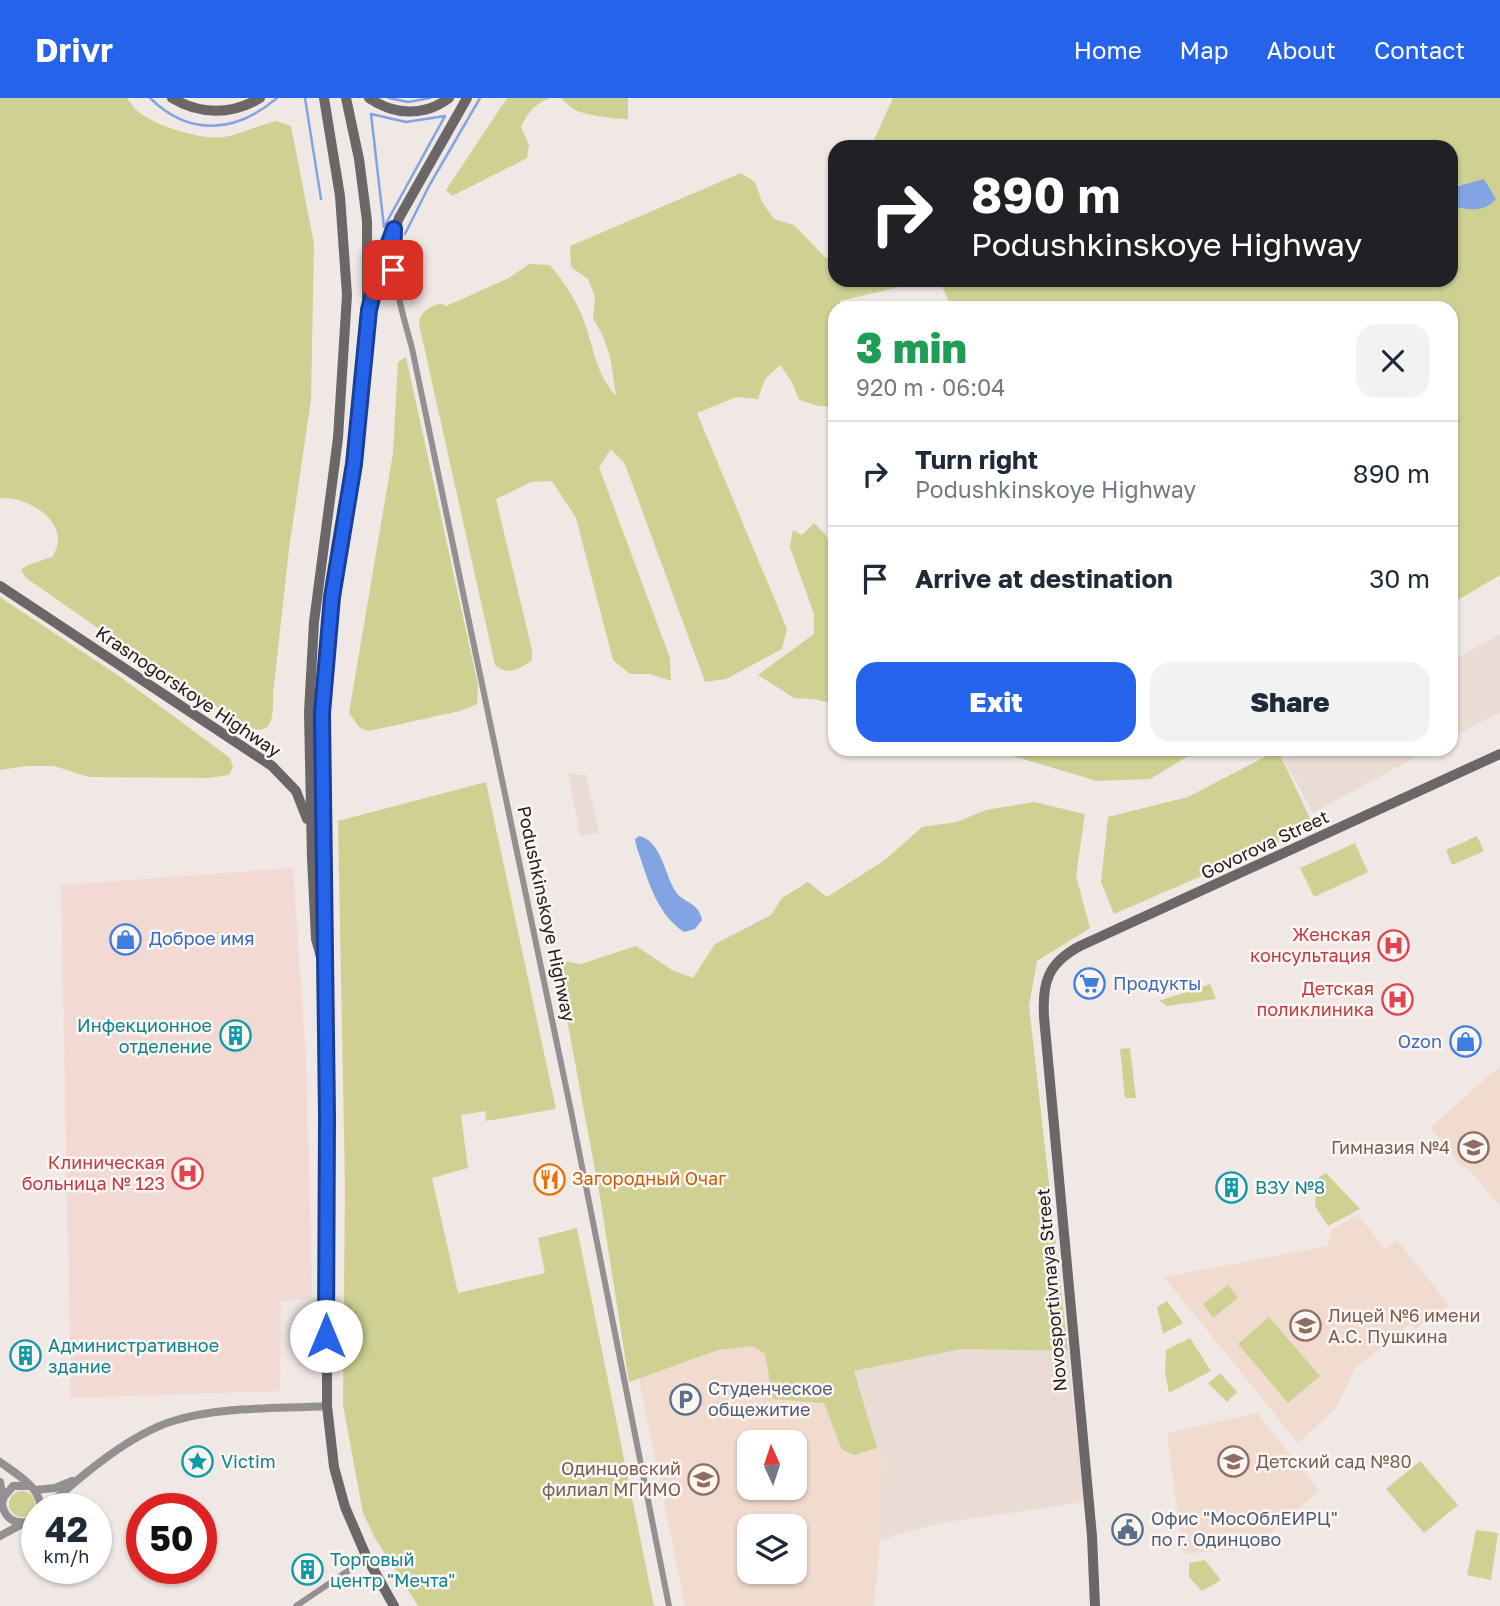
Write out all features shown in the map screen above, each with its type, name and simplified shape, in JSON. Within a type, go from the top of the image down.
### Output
[{"type":"main road","points":[[172,98],[187,106],[219,111],[237,109],[260,98]]},
{"type":"main road","points":[[324,98],[341,207],[347,295],[338,438],[314,622],[309,744],[316,939],[326,979]]},
{"type":"main road","points":[[346,98],[359,159],[367,221],[367,331]]},
{"type":"main road","points":[[369,98],[380,105],[407,112],[428,109],[449,98]]},
{"type":"main road","points":[[394,1606],[355,1532],[339,1486],[331,1449],[327,1406],[322,713],[332,597],[354,464],[367,331],[376,279],[394,229],[467,98]]},
{"type":"main road","name":"Krasnogorskoye Highway","points":[[0,586],[278,771],[292,785],[302,803],[308,823],[312,858]]},
{"type":"main road","name":"Govorova Street","points":[[1050,972],[1065,954],[1080,946],[1500,754]]},
{"type":"main road","name":"Novosportivnaya Street","points":[[1050,972],[1044,992],[1044,1017],[1092,1536],[1095,1606]]},
{"type":"street","name":"Podushkinskoye Highway","points":[[394,229],[395,288],[412,348],[554,1029],[669,1606]]},
{"type":"street","points":[[61,1493],[81,1476],[154,1429],[171,1422],[230,1411],[327,1406]]},
{"type":"street","points":[[0,1462],[37,1493]]},
{"type":"street","points":[[2,1504],[8,1489],[18,1485],[34,1489],[55,1488],[81,1476]]},
{"type":"street","points":[[0,1482],[5,1514],[12,1521],[21,1522]]},
{"type":"street","points":[[0,1536],[21,1526]]},
{"type":"street","points":[[296,1606],[367,1558]]},
{"type":"shaded area","points":[[1500,634],[1500,712],[1458,734],[1458,657]]},
{"type":"shaded area","points":[[1282,756],[1418,756],[1313,813]]},
{"type":"shaded area","points":[[568,772],[586,774],[599,833],[580,836]]},
{"type":"shaded area","name":"Клиническая больница № 123","points":[[293,868],[306,1060],[312,1285],[311,1298],[281,1302],[280,1391],[71,1398],[61,885]]},
{"type":"shaded area","name":"Гимназия №4","points":[[1500,1066],[1500,1207],[1430,1128]]},
{"type":"shaded area","name":"Лицей №6 имени А.С. Пушкина","points":[[1358,1215],[1385,1249],[1397,1240],[1449,1305],[1416,1329],[1410,1324],[1354,1369],[1337,1407],[1298,1443],[1164,1277],[1328,1246],[1332,1229]]},
{"type":"shaded area","name":"Одинцовский филиал МГИМО","points":[[757,1342],[854,1371],[881,1460],[880,1541],[874,1606],[685,1606],[638,1375],[698,1352]]},
{"type":"shaded area","points":[[961,1349],[1068,1351],[1084,1502],[941,1523],[880,1541],[880,1460],[854,1371]]},
{"type":"shaded area","name":"Детский сад №80","points":[[1257,1413],[1319,1491],[1252,1548],[1183,1554],[1167,1433]]},
{"type":"green space","points":[[0,98],[127,98],[137,111],[149,119],[181,132],[204,136],[231,136],[276,121],[291,126],[314,244],[311,400],[289,549],[272,716],[268,727],[256,729],[247,726],[134,653],[26,578],[21,570],[52,557],[57,545],[57,534],[53,523],[35,507],[0,498]]},
{"type":"green space","points":[[507,98],[550,98],[532,109],[521,127],[529,145],[527,158],[452,196],[446,190]]},
{"type":"green space","points":[[560,98],[628,98],[628,119],[580,112]]},
{"type":"green space","points":[[893,98],[1500,98],[1500,575],[1458,600],[1458,301],[949,301],[942,287],[1458,287],[1458,191],[1461,184],[1458,185],[1458,140],[874,140]]},
{"type":"green space","points":[[741,173],[755,182],[762,202],[774,219],[794,225],[828,258],[828,287],[899,287],[840,301],[828,301],[828,406],[799,400],[792,382],[780,365],[765,379],[758,399],[736,397],[697,413],[787,629],[782,649],[726,679],[705,682],[625,464],[611,449],[599,467],[670,658],[671,681],[650,674],[630,674],[613,660],[576,518],[552,481],[531,482],[496,499],[532,650],[532,660],[508,671],[495,665],[419,324],[423,313],[440,303],[446,306],[509,278],[529,264],[550,265],[578,306],[600,370],[616,396],[610,356],[593,318],[595,297],[588,279],[571,267],[570,246]]},
{"type":"green space","points":[[406,357],[478,685],[477,704],[460,711],[369,731],[360,728],[349,713],[393,453],[398,362]]},
{"type":"green space","points":[[814,523],[828,540],[828,702],[794,698],[758,675],[814,634],[814,614],[790,547],[793,530],[802,535]]},
{"type":"green space","points":[[0,597],[122,678],[230,758],[233,767],[229,775],[209,778],[89,777],[54,766],[0,770]]},
{"type":"green space","points":[[1013,756],[1188,756],[1150,779],[1097,781]]},
{"type":"green space","points":[[1267,756],[1281,756],[1314,827],[1114,914],[1101,882],[1108,817],[1188,797]]},
{"type":"green space","points":[[486,782],[556,1109],[486,1121],[485,1111],[461,1115],[468,1168],[432,1178],[458,1293],[545,1273],[538,1238],[577,1228],[654,1606],[418,1606],[375,1538],[363,1513],[343,1405],[345,1186],[338,821]]},
{"type":"green space","points":[[1034,802],[1085,814],[1076,876],[1090,928],[1037,961],[1029,1006],[1068,1351],[961,1349],[854,1371],[877,1448],[854,1455],[842,1450],[824,1403],[773,1399],[765,1354],[753,1346],[718,1350],[629,1382],[600,1197],[556,960],[581,964],[636,946],[672,970],[693,978],[715,944],[771,915],[782,898],[808,882],[827,897],[885,860],[922,827],[957,822],[986,810]]},
{"type":"green space","points":[[1477,836],[1484,851],[1452,865],[1446,850]]},
{"type":"green space","points":[[1355,843],[1368,872],[1314,897],[1300,868]]},
{"type":"green space","points":[[1210,984],[1216,999],[1167,1006],[1159,1001]]},
{"type":"green space","points":[[1130,1048],[1136,1098],[1125,1098],[1120,1049]]},
{"type":"green space","points":[[1326,1173],[1360,1209],[1328,1226],[1315,1206],[1318,1178]]},
{"type":"green space","points":[[1228,1285],[1238,1298],[1213,1318],[1203,1304]]},
{"type":"green space","points":[[1167,1301],[1183,1323],[1163,1334],[1157,1307]]},
{"type":"green space","points":[[1269,1317],[1320,1376],[1288,1403],[1238,1344]]},
{"type":"green space","points":[[1190,1338],[1211,1371],[1169,1393],[1165,1372],[1166,1350]]},
{"type":"green space","points":[[1220,1373],[1237,1392],[1227,1402],[1208,1383]]},
{"type":"green space","points":[[1420,1461],[1458,1505],[1424,1533],[1386,1489]]},
{"type":"green space","points":[[27,1492],[30,1493],[21,1493],[21,1517],[12,1514],[9,1504],[12,1494]]},
{"type":"green space","points":[[1476,1530],[1498,1533],[1491,1580],[1467,1575]]},
{"type":"green space","points":[[1205,1560],[1221,1580],[1202,1591],[1189,1577],[1189,1563]]},
{"type":"water","points":[[1484,179],[1496,199],[1486,207],[1458,208],[1458,186]]},
{"type":"water","points":[[639,836],[657,850],[677,894],[697,909],[702,920],[695,929],[684,932],[674,924],[659,904],[636,845],[635,839]]},
{"type":"waterway","points":[[150,98],[165,111],[181,119],[213,126],[245,118],[277,98]]},
{"type":"waterway","points":[[305,98],[321,199]]},
{"type":"waterway","points":[[389,98],[408,102],[430,98]]},
{"type":"waterway","points":[[405,234],[429,186],[480,98]]},
{"type":"waterway","points":[[371,114],[406,122],[445,116],[384,227],[371,114]]},
{"type":"place","name":"Доброе имя","points":[[126,939]]},
{"type":"place","name":"Женская консультация","points":[[1394,945]]},
{"type":"place","name":"Продукты","points":[[1090,984]]},
{"type":"place","name":"Детская поликлиника","points":[[1397,999]]},
{"type":"place","name":"Инфекционное отделение","points":[[235,1036]]},
{"type":"place","name":"Ozon","points":[[1465,1042]]},
{"type":"place","name":"Гимназия №4","points":[[1473,1148]]},
{"type":"place","name":"Клиническая больница № 123","points":[[188,1173]]},
{"type":"place","name":"Загородный Очаг","points":[[549,1179]]},
{"type":"place","name":"ВЗУ №8","points":[[1232,1188]]},
{"type":"place","name":"Лицей №6 имени А.С. Пушкина","points":[[1305,1326]]},
{"type":"place","name":"Административное здание","points":[[25,1356]]},
{"type":"place","name":"Студенческое общежитие","points":[[685,1399]]},
{"type":"place","name":"Victim","points":[[198,1462]]},
{"type":"place","name":"Детский сад №80","points":[[1233,1462]]},
{"type":"place","name":"Одинцовский филиал МГИМО","points":[[704,1479]]},
{"type":"place","name":"Офис \"МосОблЕИРЦ\" по г. Одинцово","points":[[1128,1529]]},
{"type":"place","name":"Торговый центр \"Мечта\"","points":[[307,1570]]},
{"type":"route","points":[[326,1336],[327,1116],[322,713],[332,597],[354,464],[369,310],[379,269],[394,229],[393,270]]}]
